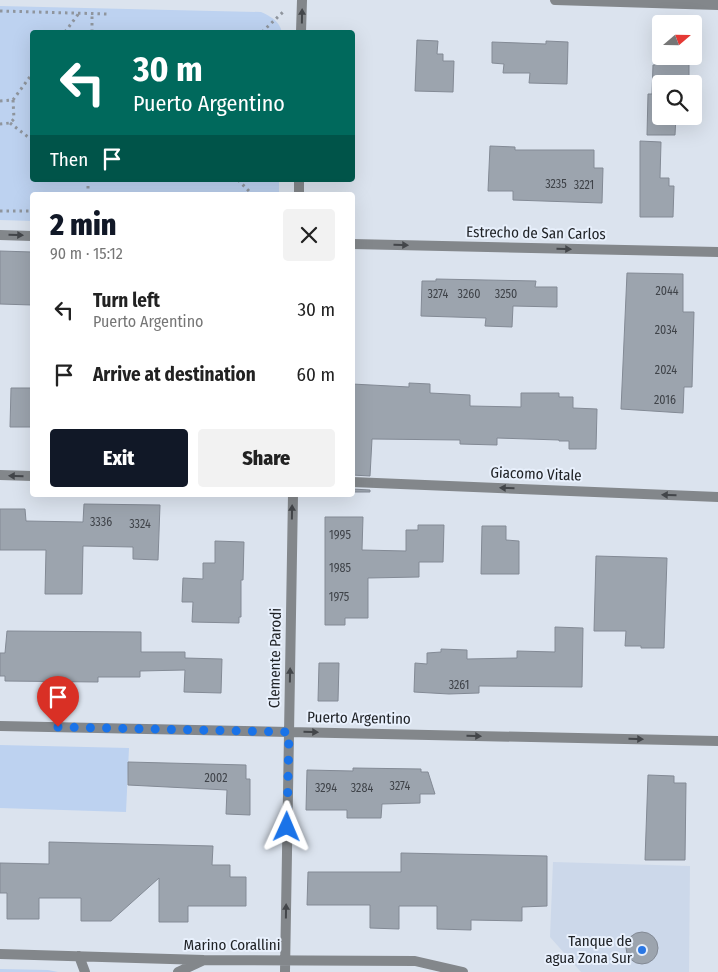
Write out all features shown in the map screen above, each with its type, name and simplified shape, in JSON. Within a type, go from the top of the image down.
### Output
[{"type":"street","points":[[301,30],[302,0]]},
{"type":"street","points":[[555,0],[718,6]]},
{"type":"street","points":[[0,235],[30,236]]},
{"type":"street","name":"Estrecho de San Carlos","points":[[355,244],[718,252]]},
{"type":"street","points":[[0,475],[30,476]]},
{"type":"street","name":"Giacomo Vitale","points":[[355,482],[718,497]]},
{"type":"street","name":"Clemente Parodi","points":[[285,972],[293,497]]},
{"type":"street","name":"Puerto Argentino","points":[[0,726],[718,741]]},
{"type":"street","name":"Marino Corallini","points":[[0,954],[204,960],[415,961],[463,972]]},
{"type":"street","points":[[79,956],[85,972]]},
{"type":"street","points":[[178,972],[204,960]]},
{"type":"path","points":[[264,30],[288,7]]},
{"type":"path","points":[[0,11],[107,14]]},
{"type":"path","points":[[67,30],[80,13]]},
{"type":"path","points":[[92,13],[92,30]]},
{"type":"path","points":[[0,102],[12,100],[30,77]]},
{"type":"path","points":[[0,124],[10,123],[14,119],[12,100]]},
{"type":"path","points":[[10,123],[30,138]]},
{"type":"path","points":[[240,182],[250,192]]},
{"type":"path","points":[[0,211],[30,211]]},
{"type":"shaded area","points":[[0,6],[261,12],[277,22],[281,30],[30,30],[30,182],[279,182],[279,192],[30,192],[30,221],[0,220]]},
{"type":"shaded area","points":[[0,745],[129,748],[126,812],[0,808]]},
{"type":"shaded area","points":[[553,862],[690,866],[689,972],[581,972],[550,937]]},
{"type":"shaded area","points":[[0,969],[48,970],[58,972],[0,972]]},
{"type":"building","points":[[417,40],[438,41],[437,54],[443,54],[443,61],[454,61],[453,92],[415,91]]},
{"type":"building","points":[[546,41],[568,42],[567,84],[529,83],[530,73],[503,73],[504,64],[492,63],[492,42],[546,44]]},
{"type":"building","points":[[653,65],[689,65],[689,75],[653,75]]},
{"type":"building","points":[[648,94],[652,94],[652,125],[676,125],[675,135],[647,135]]},
{"type":"building","points":[[640,141],[661,142],[660,178],[669,178],[669,186],[674,186],[673,217],[640,217]]},
{"type":"building","points":[[490,146],[515,147],[515,150],[594,150],[594,168],[603,168],[602,203],[513,200],[513,191],[488,191]]},
{"type":"building","points":[[0,251],[30,252],[30,305],[0,304]]},
{"type":"building","points":[[627,273],[683,274],[683,312],[694,312],[692,387],[684,387],[683,413],[621,409]]},
{"type":"building","points":[[436,279],[536,281],[535,287],[557,287],[557,307],[513,306],[512,327],[485,326],[486,318],[421,316],[422,281],[436,281]]},
{"type":"building","points":[[409,383],[430,384],[430,393],[470,395],[470,406],[521,407],[521,393],[559,393],[559,397],[573,397],[573,408],[597,409],[596,449],[569,449],[569,441],[559,440],[497,438],[497,445],[460,444],[460,440],[372,439],[370,476],[355,475],[355,384],[409,387]]},
{"type":"building","points":[[11,388],[30,388],[30,427],[10,427]]},
{"type":"building","points":[[355,489],[370,490],[370,492],[355,492]]},
{"type":"building","points":[[84,504],[160,505],[158,560],[133,559],[133,547],[83,546],[82,594],[45,594],[46,550],[0,550],[0,509],[25,509],[26,521],[83,522]]},
{"type":"building","points":[[325,517],[363,517],[362,550],[406,551],[406,530],[418,530],[418,525],[444,525],[443,562],[419,562],[419,577],[368,578],[368,618],[345,618],[345,625],[325,625]]},
{"type":"building","points":[[482,526],[506,526],[506,540],[519,541],[519,574],[481,574]]},
{"type":"building","points":[[215,541],[244,542],[241,617],[239,617],[239,623],[192,622],[193,602],[182,602],[183,578],[203,579],[203,563],[215,563]]},
{"type":"building","points":[[596,556],[667,558],[664,648],[625,646],[626,631],[594,631]]},
{"type":"building","points":[[555,627],[583,628],[582,687],[479,686],[479,693],[414,692],[415,663],[427,664],[427,653],[441,652],[441,649],[467,650],[467,659],[517,658],[517,651],[555,652]]},
{"type":"building","points":[[7,631],[141,632],[141,652],[185,652],[185,658],[222,659],[221,693],[184,692],[185,670],[140,671],[140,677],[98,677],[98,682],[5,681],[5,676],[0,676],[0,653],[5,653]]},
{"type":"building","points":[[319,663],[339,663],[338,701],[318,701]]},
{"type":"building","points":[[128,762],[246,765],[246,779],[250,779],[250,815],[226,814],[227,790],[128,785]]},
{"type":"building","points":[[353,768],[421,769],[421,772],[428,772],[435,794],[420,794],[420,803],[382,804],[381,818],[347,818],[347,810],[306,810],[307,770],[353,771]]},
{"type":"building","points":[[648,775],[674,776],[674,783],[686,783],[685,860],[645,860]]},
{"type":"building","points":[[49,842],[213,846],[212,865],[230,865],[230,877],[246,877],[246,906],[188,906],[188,922],[159,922],[159,878],[111,921],[81,921],[81,898],[39,898],[39,919],[7,919],[7,893],[0,893],[0,863],[49,864]]},
{"type":"building","points":[[401,853],[547,856],[547,906],[522,907],[522,921],[471,920],[471,930],[437,929],[437,906],[399,906],[399,929],[370,928],[370,905],[307,905],[308,872],[401,872]]},
{"type":"building","name":"Tanque de agua Zona Sur","points":[[642,932],[648,933],[653,937],[657,942],[657,954],[653,959],[648,963],[642,964],[636,963],[631,959],[627,954],[626,948],[627,942],[631,937],[636,933]]},
{"type":"place","name":"Tanque de agua Zona Sur","points":[[642,950]]},
{"type":"route","points":[[58,727],[289,732],[287,827]]}]
